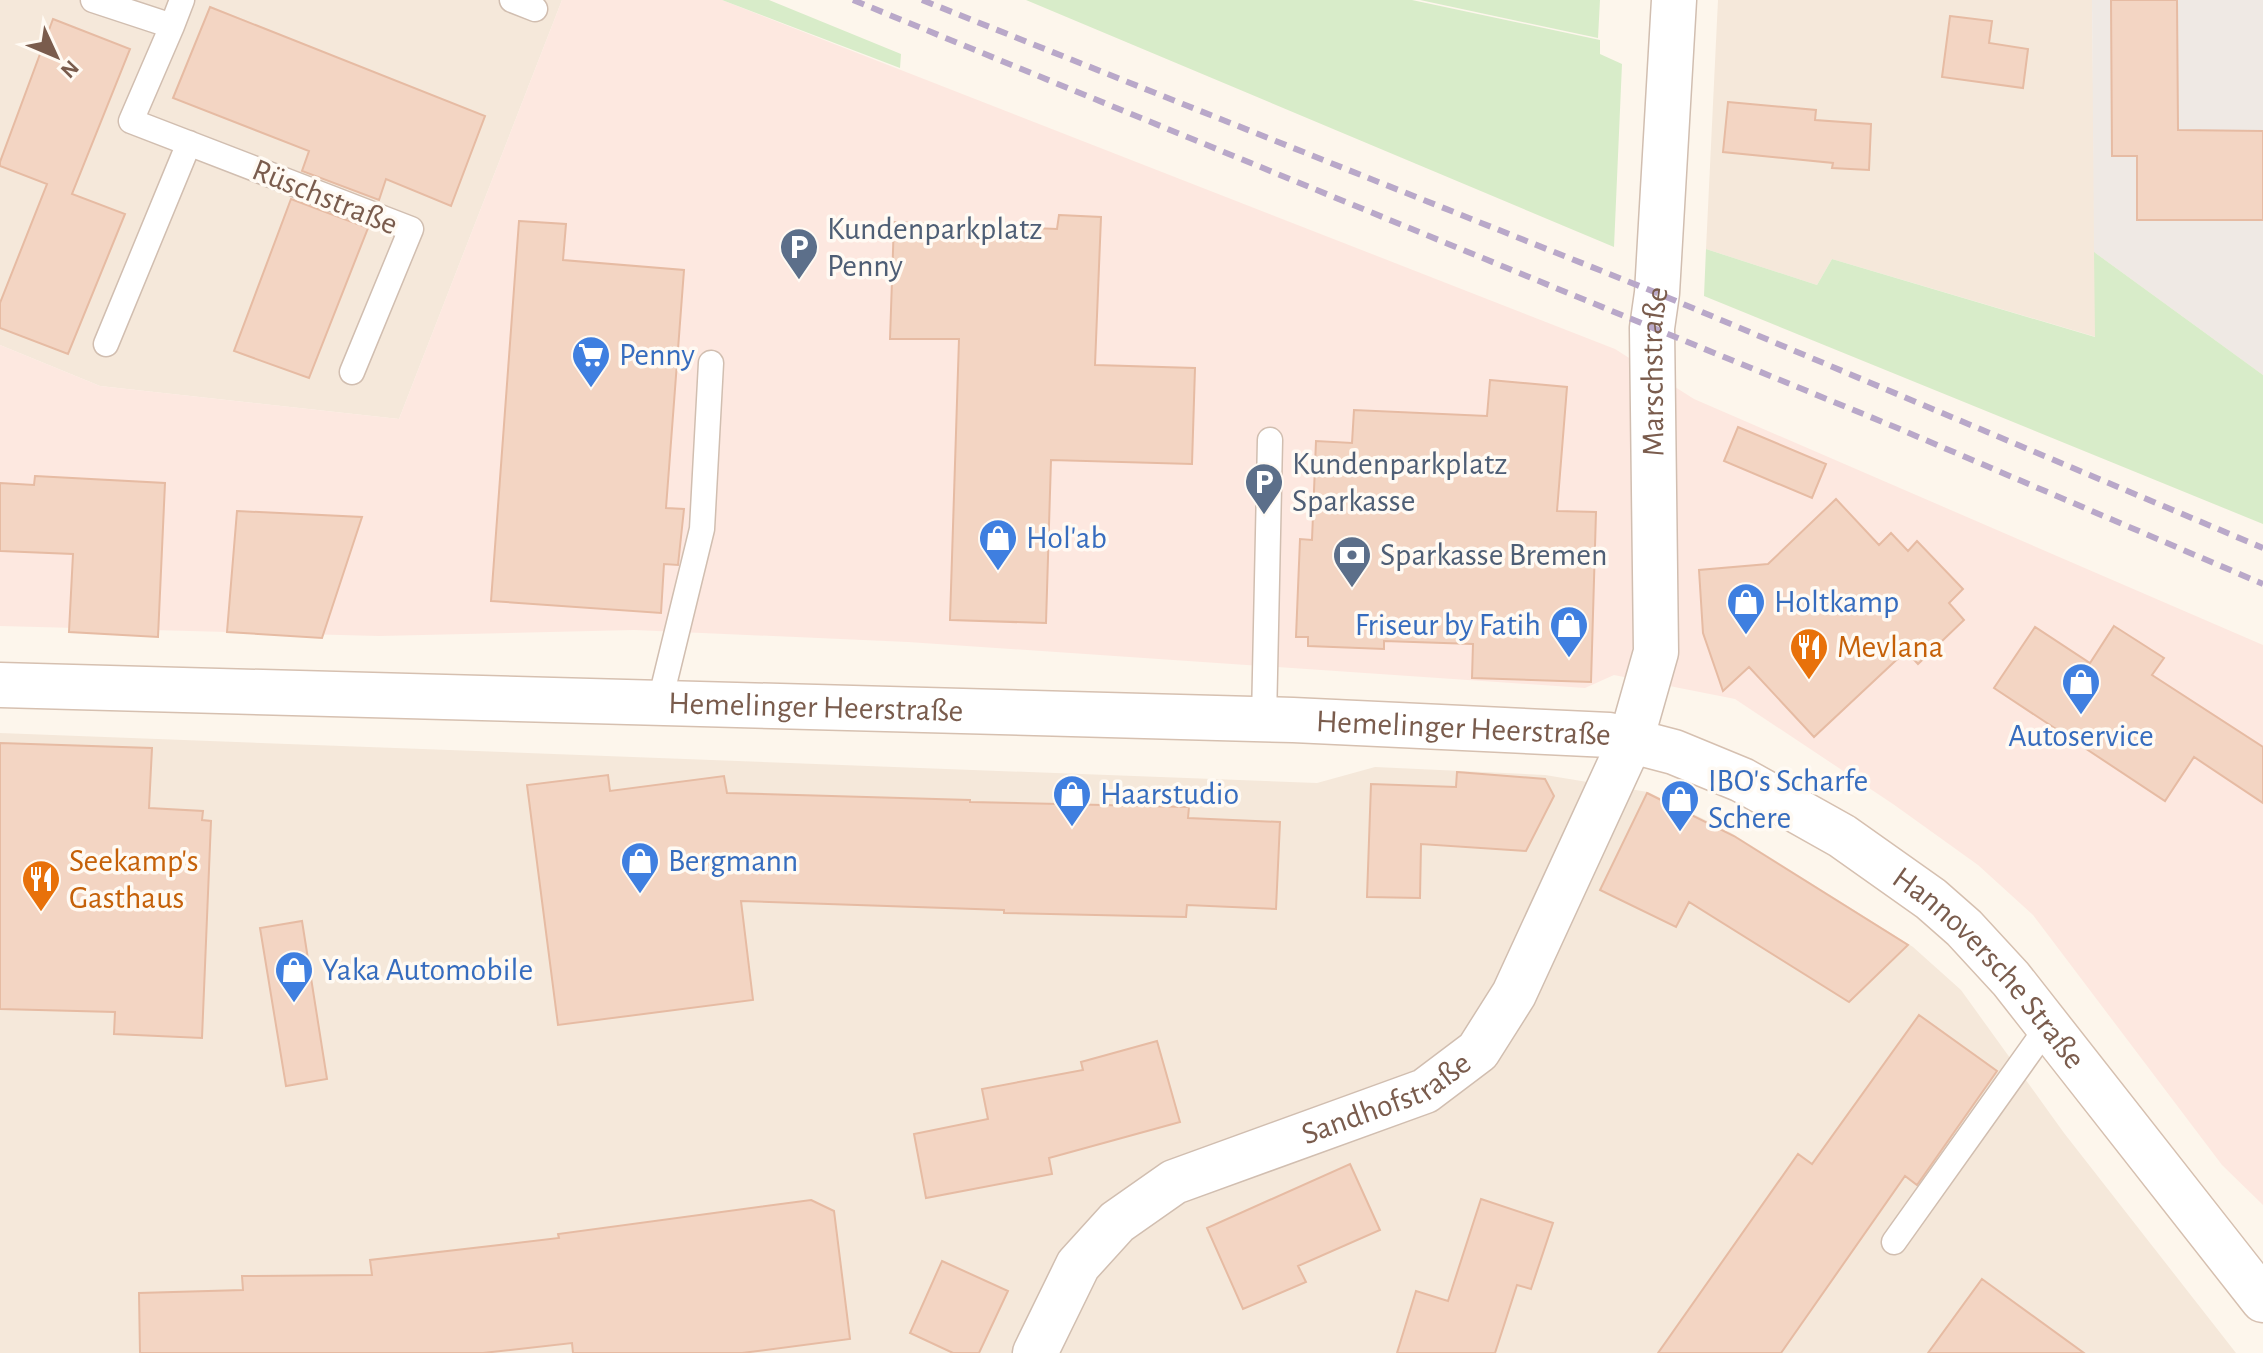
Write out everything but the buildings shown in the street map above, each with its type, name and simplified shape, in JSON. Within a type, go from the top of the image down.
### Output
[{"type":"main road","name":"Marschstraße","points":[[1631,740],[1656,652],[1652,328],[1657,293],[1674,0]]},
{"type":"main road","name":"Hemelinger Heerstraße","points":[[0,685],[1264,720],[1609,735],[1631,740]]},
{"type":"main road","name":"Hannoversche Straße","points":[[1631,740],[1674,752],[1742,780],[1842,836],[1931,899],[1964,928],[2011,979],[2263,1300]]},
{"type":"main road","name":"Sandhofstraße","points":[[1035,1353],[1078,1265],[1117,1222],[1174,1182],[1425,1091],[1478,1051],[1514,994],[1631,740]]},
{"type":"lane","points":[[93,0],[172,26]]},
{"type":"lane","name":"Rüschstraße","points":[[182,0],[131,121],[411,229],[352,372]]},
{"type":"lane","points":[[512,0],[535,9]]},
{"type":"lane","points":[[106,344],[189,143]]},
{"type":"lane","points":[[660,701],[702,529],[711,363]]},
{"type":"lane","points":[[1264,720],[1270,440]]},
{"type":"lane","points":[[1894,1242],[2048,1026]]},
{"type":"shaded area","points":[[0,0],[562,0],[399,419],[100,386],[0,345]]},
{"type":"shaded area","points":[[562,0],[722,0],[1615,349],[1694,399],[2263,645],[2263,1205],[2222,1165],[2033,915],[1978,865],[1893,804],[1735,699],[1614,675],[1585,688],[908,642],[634,630],[379,636],[0,626],[0,345],[100,386],[399,419]]},
{"type":"shaded area","points":[[1718,0],[2092,0],[2096,337],[1832,259],[1817,285],[1706,249]]},
{"type":"shaded area","points":[[2092,0],[2263,0],[2263,375],[2094,252]]},
{"type":"shaded area","points":[[0,733],[1317,783],[1375,767],[1545,775],[1648,792],[1728,831],[1913,947],[1961,990],[2064,1133],[2236,1353],[0,1353]]},
{"type":"green space","points":[[722,0],[769,0],[901,54],[900,68]]},
{"type":"green space","points":[[1026,0],[1412,0],[1600,40],[1600,54],[1622,64],[1614,247]]},
{"type":"green space","points":[[1420,0],[1600,0],[1598,38]]},
{"type":"green space","points":[[1706,249],[1817,285],[1832,259],[2095,337],[2094,252],[2263,375],[2263,524],[1704,296]]},
{"type":"railway","points":[[853,0],[1895,427],[2263,584]]},
{"type":"railway","points":[[922,0],[1657,293],[2263,548]]},
{"type":"place","name":"Kundenparkplatz Penny","points":[[799,281]]},
{"type":"place","name":"Penny","points":[[591,389]]},
{"type":"place","name":"Kundenparkplatz Sparkasse","points":[[1264,516]]},
{"type":"place","name":"Hol'ab","points":[[998,572]]},
{"type":"place","name":"Sparkasse Bremen","points":[[1352,589]]},
{"type":"place","name":"Holtkamp","points":[[1746,636]]},
{"type":"place","name":"Friseur by Fatih","points":[[1569,659]]},
{"type":"place","name":"Mevlana","points":[[1809,681]]},
{"type":"place","name":"Autoservice","points":[[2081,716]]},
{"type":"place","name":"Haarstudio","points":[[1072,828]]},
{"type":"place","name":"IBO's Scharfe Schere","points":[[1680,833]]},
{"type":"place","name":"Bergmann","points":[[640,895]]},
{"type":"place","name":"Seekamp's Gasthaus","points":[[41,913]]},
{"type":"place","name":"Yaka Automobile","points":[[294,1004]]}]
